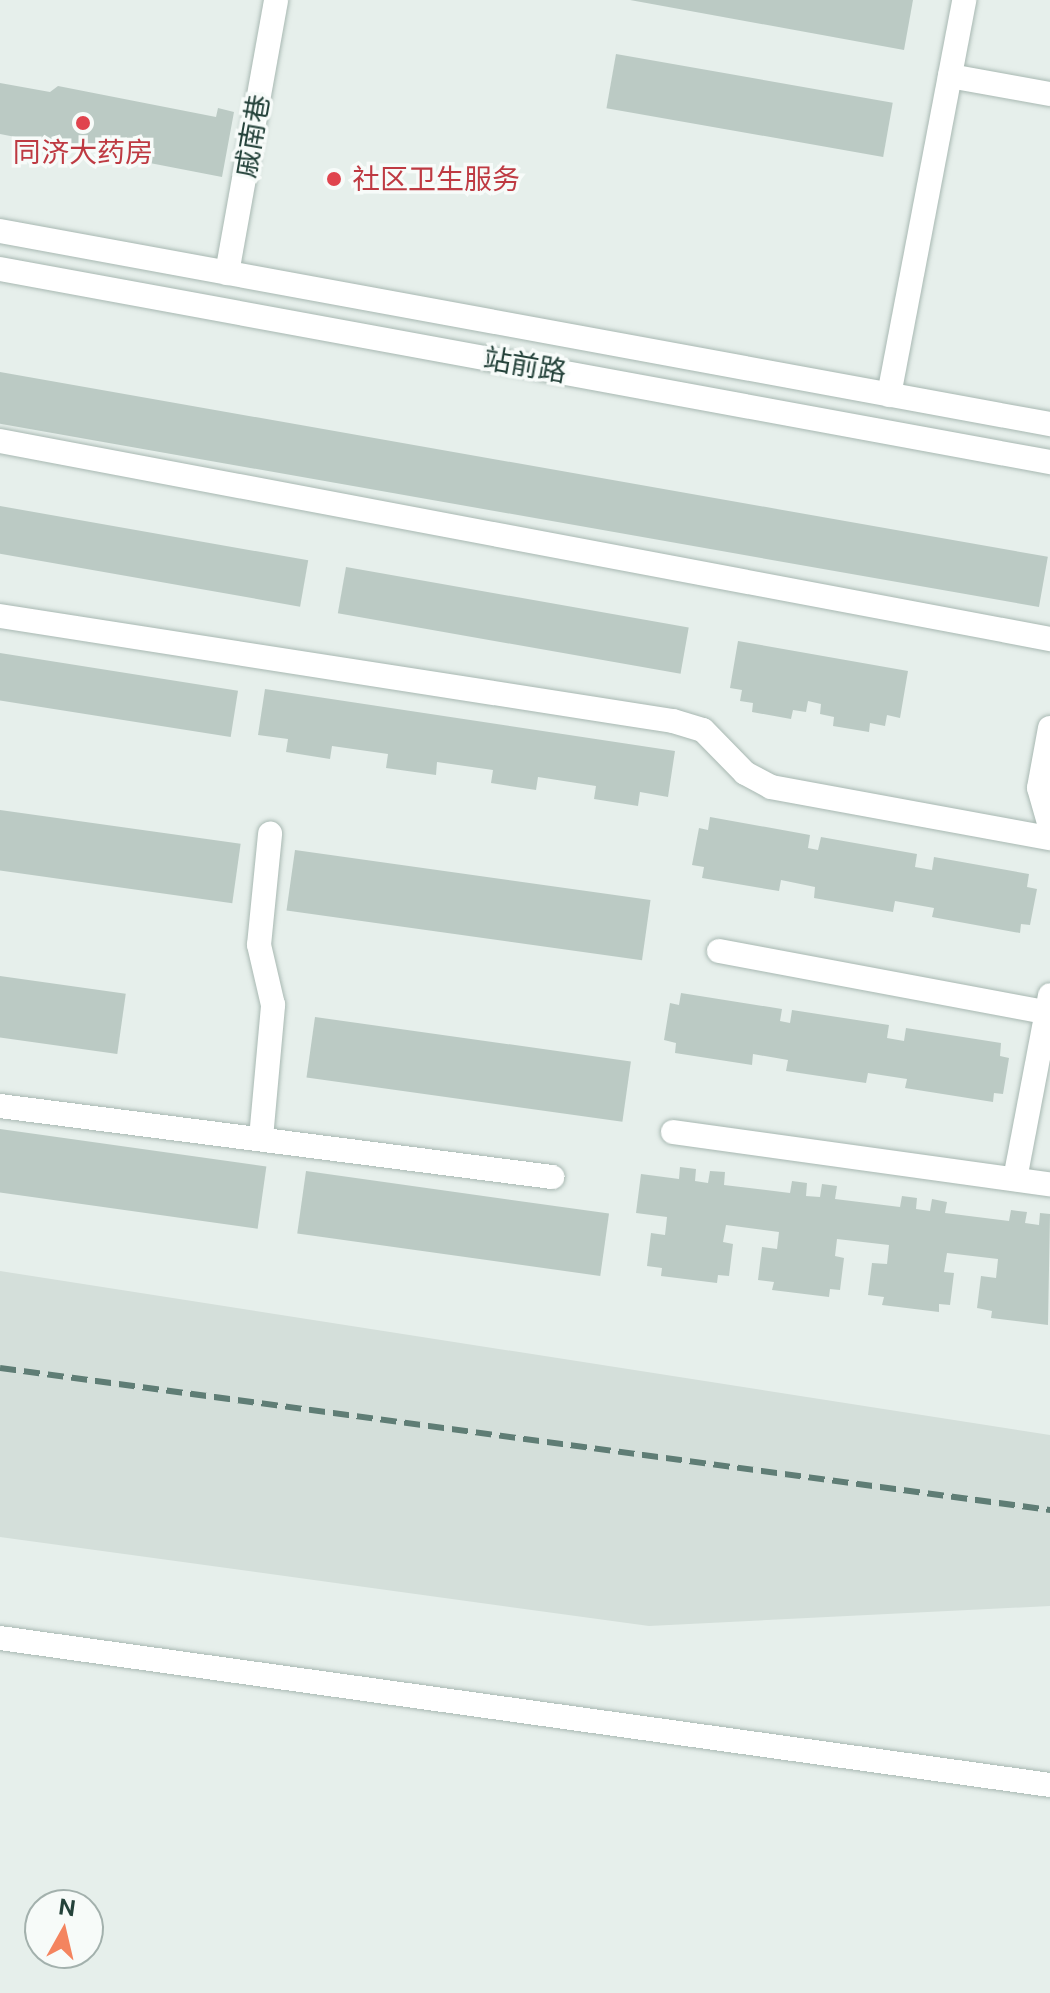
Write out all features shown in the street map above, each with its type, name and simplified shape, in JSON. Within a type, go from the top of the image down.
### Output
[{"type":"street","name":"戚南巷","points":[[227,273],[276,0]]},
{"type":"street","points":[[889,395],[964,0]]},
{"type":"street","points":[[950,76],[1050,94]]},
{"type":"street","name":"站前路","points":[[0,231],[1050,424]]},
{"type":"street","name":"站前路","points":[[0,269],[1050,462]]},
{"type":"street","points":[[0,441],[1050,639]]},
{"type":"street","points":[[0,616],[673,721],[703,730],[745,773],[771,787],[1050,838]]},
{"type":"street","points":[[1050,728],[1039,788],[1050,826]]},
{"type":"street","points":[[261,1138],[273,1005],[259,945],[270,834]]},
{"type":"street","points":[[719,951],[1049,1007],[1015,1179]]},
{"type":"street","points":[[0,1106],[552,1177]]},
{"type":"street","points":[[673,1132],[1050,1184]]},
{"type":"street","points":[[0,1638],[1050,1785]]},
{"type":"shaded area","points":[[0,1271],[1050,1435],[1050,1606],[649,1626],[0,1537]]},
{"type":"building","points":[[630,0],[913,0],[904,50]]},
{"type":"building","points":[[616,54],[893,103],[883,157],[606,108]]},
{"type":"building","points":[[0,83],[50,92],[58,86],[216,117],[218,108],[234,112],[222,177],[0,134]]},
{"type":"building","points":[[0,372],[1048,557],[1039,607],[0,424]]},
{"type":"building","points":[[0,506],[308,560],[300,607],[0,554]]},
{"type":"building","points":[[346,567],[689,627],[681,674],[338,613]]},
{"type":"building","points":[[738,641],[908,671],[900,718],[887,715],[885,726],[870,723],[869,732],[833,726],[834,717],[820,714],[821,704],[808,701],[806,712],[793,710],[791,719],[752,712],[753,703],[740,701],[742,690],[730,688]]},
{"type":"building","points":[[0,653],[238,691],[231,737],[0,701]]},
{"type":"building","points":[[265,689],[675,751],[668,797],[640,792],[638,806],[594,799],[596,786],[538,777],[536,790],[491,783],[493,770],[437,762],[436,775],[386,768],[388,754],[332,746],[330,759],[286,752],[288,739],[258,735]]},
{"type":"building","points":[[0,810],[241,844],[232,903],[0,871]]},
{"type":"building","points":[[710,817],[810,835],[808,848],[818,850],[821,837],[917,854],[915,867],[932,870],[934,857],[1029,874],[1027,887],[1037,889],[1030,925],[1021,924],[1020,933],[932,917],[934,908],[895,901],[893,912],[814,898],[815,887],[781,880],[779,891],[702,878],[704,867],[692,865],[699,828],[708,830]]},
{"type":"building","points":[[295,850],[651,900],[642,960],[287,910]]},
{"type":"building","points":[[0,976],[126,994],[117,1054],[0,1038]]},
{"type":"building","points":[[681,993],[782,1009],[780,1021],[790,1023],[792,1010],[889,1025],[887,1038],[904,1041],[906,1028],[1001,1043],[1000,1056],[1009,1058],[1003,1094],[994,1093],[993,1102],[905,1088],[907,1079],[868,1073],[866,1083],[786,1071],[788,1060],[753,1054],[752,1065],[675,1053],[676,1043],[664,1040],[670,1003],[679,1005]]},
{"type":"building","points":[[315,1017],[631,1061],[622,1122],[307,1077]]},
{"type":"building","points":[[0,1129],[266,1166],[258,1229],[0,1193]]},
{"type":"building","points":[[680,1167],[696,1169],[695,1181],[708,1183],[710,1171],[725,1172],[724,1185],[790,1193],[792,1181],[807,1183],[806,1196],[820,1197],[822,1184],[837,1186],[835,1199],[900,1207],[902,1196],[917,1198],[916,1209],[930,1211],[932,1199],[947,1202],[945,1213],[1009,1221],[1011,1210],[1027,1212],[1025,1223],[1039,1225],[1040,1213],[1050,1214],[1048,1325],[991,1318],[992,1311],[977,1308],[981,1276],[996,1278],[998,1259],[947,1253],[944,1272],[954,1273],[950,1305],[939,1304],[939,1312],[882,1305],[884,1297],[868,1295],[872,1263],[887,1264],[889,1245],[837,1239],[835,1256],[844,1258],[840,1290],[830,1289],[829,1297],[772,1290],[774,1282],[758,1280],[762,1247],[777,1249],[779,1232],[726,1225],[723,1242],[733,1244],[729,1276],[718,1275],[717,1283],[661,1276],[662,1268],[647,1266],[651,1233],[665,1235],[667,1217],[636,1213],[641,1174],[679,1179]]},
{"type":"building","points":[[306,1171],[609,1214],[600,1276],[297,1233]]},
{"type":"railway","points":[[0,1368],[1050,1510]]},
{"type":"place","name":"同济大药房","points":[[83,123]]},
{"type":"place","name":"社区卫生服务","points":[[334,179]]}]
